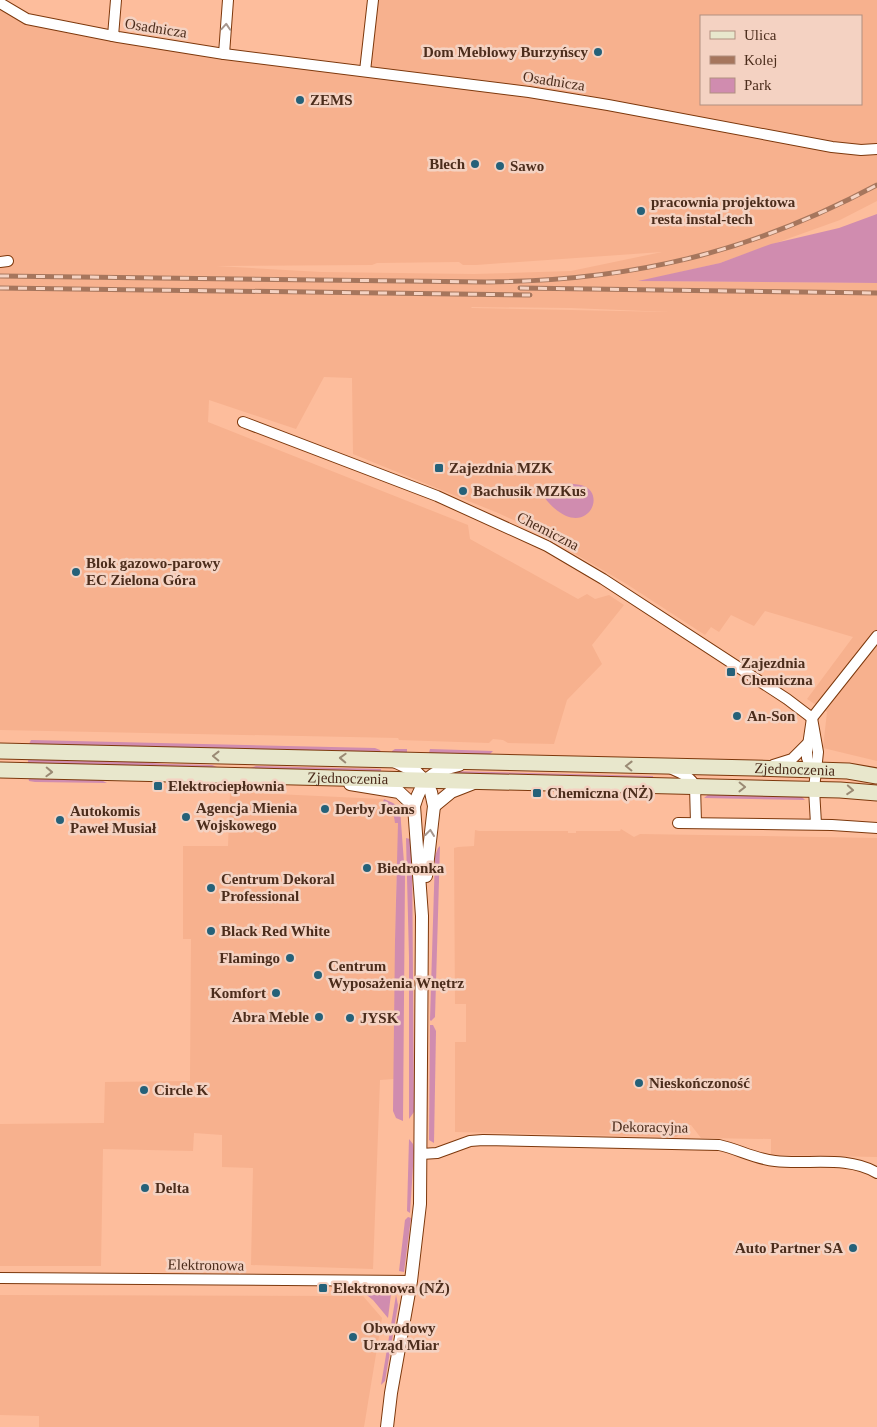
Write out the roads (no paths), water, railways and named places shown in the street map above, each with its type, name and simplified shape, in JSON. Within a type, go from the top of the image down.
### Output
[{"type":"main road","name":"Zjednoczenia","points":[[0,751],[758,768],[848,771],[877,776]]},
{"type":"main road","name":"Zjednoczenia","points":[[0,770],[819,789],[877,793]]},
{"type":"street","name":"Osadnicza","points":[[113,36],[116,0]]},
{"type":"street","points":[[224,54],[228,0]]},
{"type":"street","points":[[365,71],[373,0]]},
{"type":"street","name":"Osadnicza","points":[[0,3],[27,19],[113,36],[224,54],[549,95],[832,147],[861,150],[877,149]]},
{"type":"street","name":"Chemiczna","points":[[243,422],[437,496],[547,546],[603,579],[812,718]]},
{"type":"street","points":[[819,789],[814,770],[807,758],[806,744],[812,718],[877,636]]},
{"type":"street","points":[[812,718],[818,752],[818,761],[814,770]]},
{"type":"street","points":[[758,768],[780,764],[792,759],[806,744]]},
{"type":"street","points":[[392,760],[416,771],[425,781],[434,806],[422,916]]},
{"type":"street","points":[[386,1427],[411,1281],[420,1204],[422,916],[414,806],[418,792],[425,781],[436,772],[474,762]]},
{"type":"street","name":"Zjednoczenia","points":[[663,766],[682,773],[693,781],[694,786]]},
{"type":"street","points":[[696,823],[694,786],[700,777],[713,767]]},
{"type":"street","points":[[315,778],[399,792],[414,806]]},
{"type":"street","points":[[434,806],[451,792],[478,782]]},
{"type":"street","name":"Zjednoczenia","points":[[816,824],[819,789]]},
{"type":"street","points":[[678,823],[816,824],[877,828]]},
{"type":"street","name":"Dekoracyjna","points":[[421,1154],[436,1153],[470,1141],[483,1140],[719,1145],[733,1148],[758,1158],[776,1161],[851,1164],[877,1173]]},
{"type":"street","name":"Elektronowa","points":[[0,1278],[411,1281]]},
{"type":"railway","points":[[0,276],[486,282],[590,276],[640,269],[688,259],[735,245],[783,229],[830,209],[877,185]]},
{"type":"railway","points":[[0,288],[530,295]]},
{"type":"railway","points":[[520,288],[877,293]]},
{"type":"place","name":"Dom Meblowy Burzyńscy","points":[[598,52]]},
{"type":"place","name":"ZEMS","points":[[300,100]]},
{"type":"place","name":"Blech","points":[[475,164]]},
{"type":"place","name":"Sawo","points":[[500,166]]},
{"type":"place","name":"pracownia projektowa resta instal-tech","points":[[641,211]]},
{"type":"place","name":"Zajezdnia MZK","points":[[439,468]]},
{"type":"place","name":"Bachusik MZKus","points":[[463,491]]},
{"type":"place","name":"Blok gazowo-parowy EC Zielona Góra","points":[[76,572]]},
{"type":"place","name":"Zajezdnia Chemiczna","points":[[731,672]]},
{"type":"place","name":"An-Son","points":[[737,716]]},
{"type":"place","name":"Elektrociepłownia","points":[[158,786]]},
{"type":"place","name":"Chemiczna (NŻ)","points":[[537,793]]},
{"type":"place","name":"Derby Jeans","points":[[325,809]]},
{"type":"place","name":"Agencja Mienia Wojskowego","points":[[186,817]]},
{"type":"place","name":"Autokomis Paweł Musiał","points":[[60,820]]},
{"type":"place","name":"Biedronka","points":[[367,868]]},
{"type":"place","name":"Centrum Dekoral Professional","points":[[211,888]]},
{"type":"place","name":"Black Red White","points":[[211,931]]},
{"type":"place","name":"Flamingo","points":[[290,958]]},
{"type":"place","name":"Centrum Wyposażenia Wnętrz","points":[[318,975]]},
{"type":"place","name":"Komfort","points":[[276,993]]},
{"type":"place","name":"Abra Meble","points":[[319,1017]]},
{"type":"place","name":"JYSK","points":[[350,1018]]},
{"type":"place","name":"Nieskończoność","points":[[639,1083]]},
{"type":"place","name":"Circle K","points":[[144,1090]]},
{"type":"place","name":"Delta","points":[[145,1188]]},
{"type":"place","name":"Auto Partner SA","points":[[853,1248]]},
{"type":"place","name":"Elektronowa (NŻ)","points":[[323,1288]]},
{"type":"place","name":"Obwodowy Urząd Miar","points":[[353,1337]]}]
